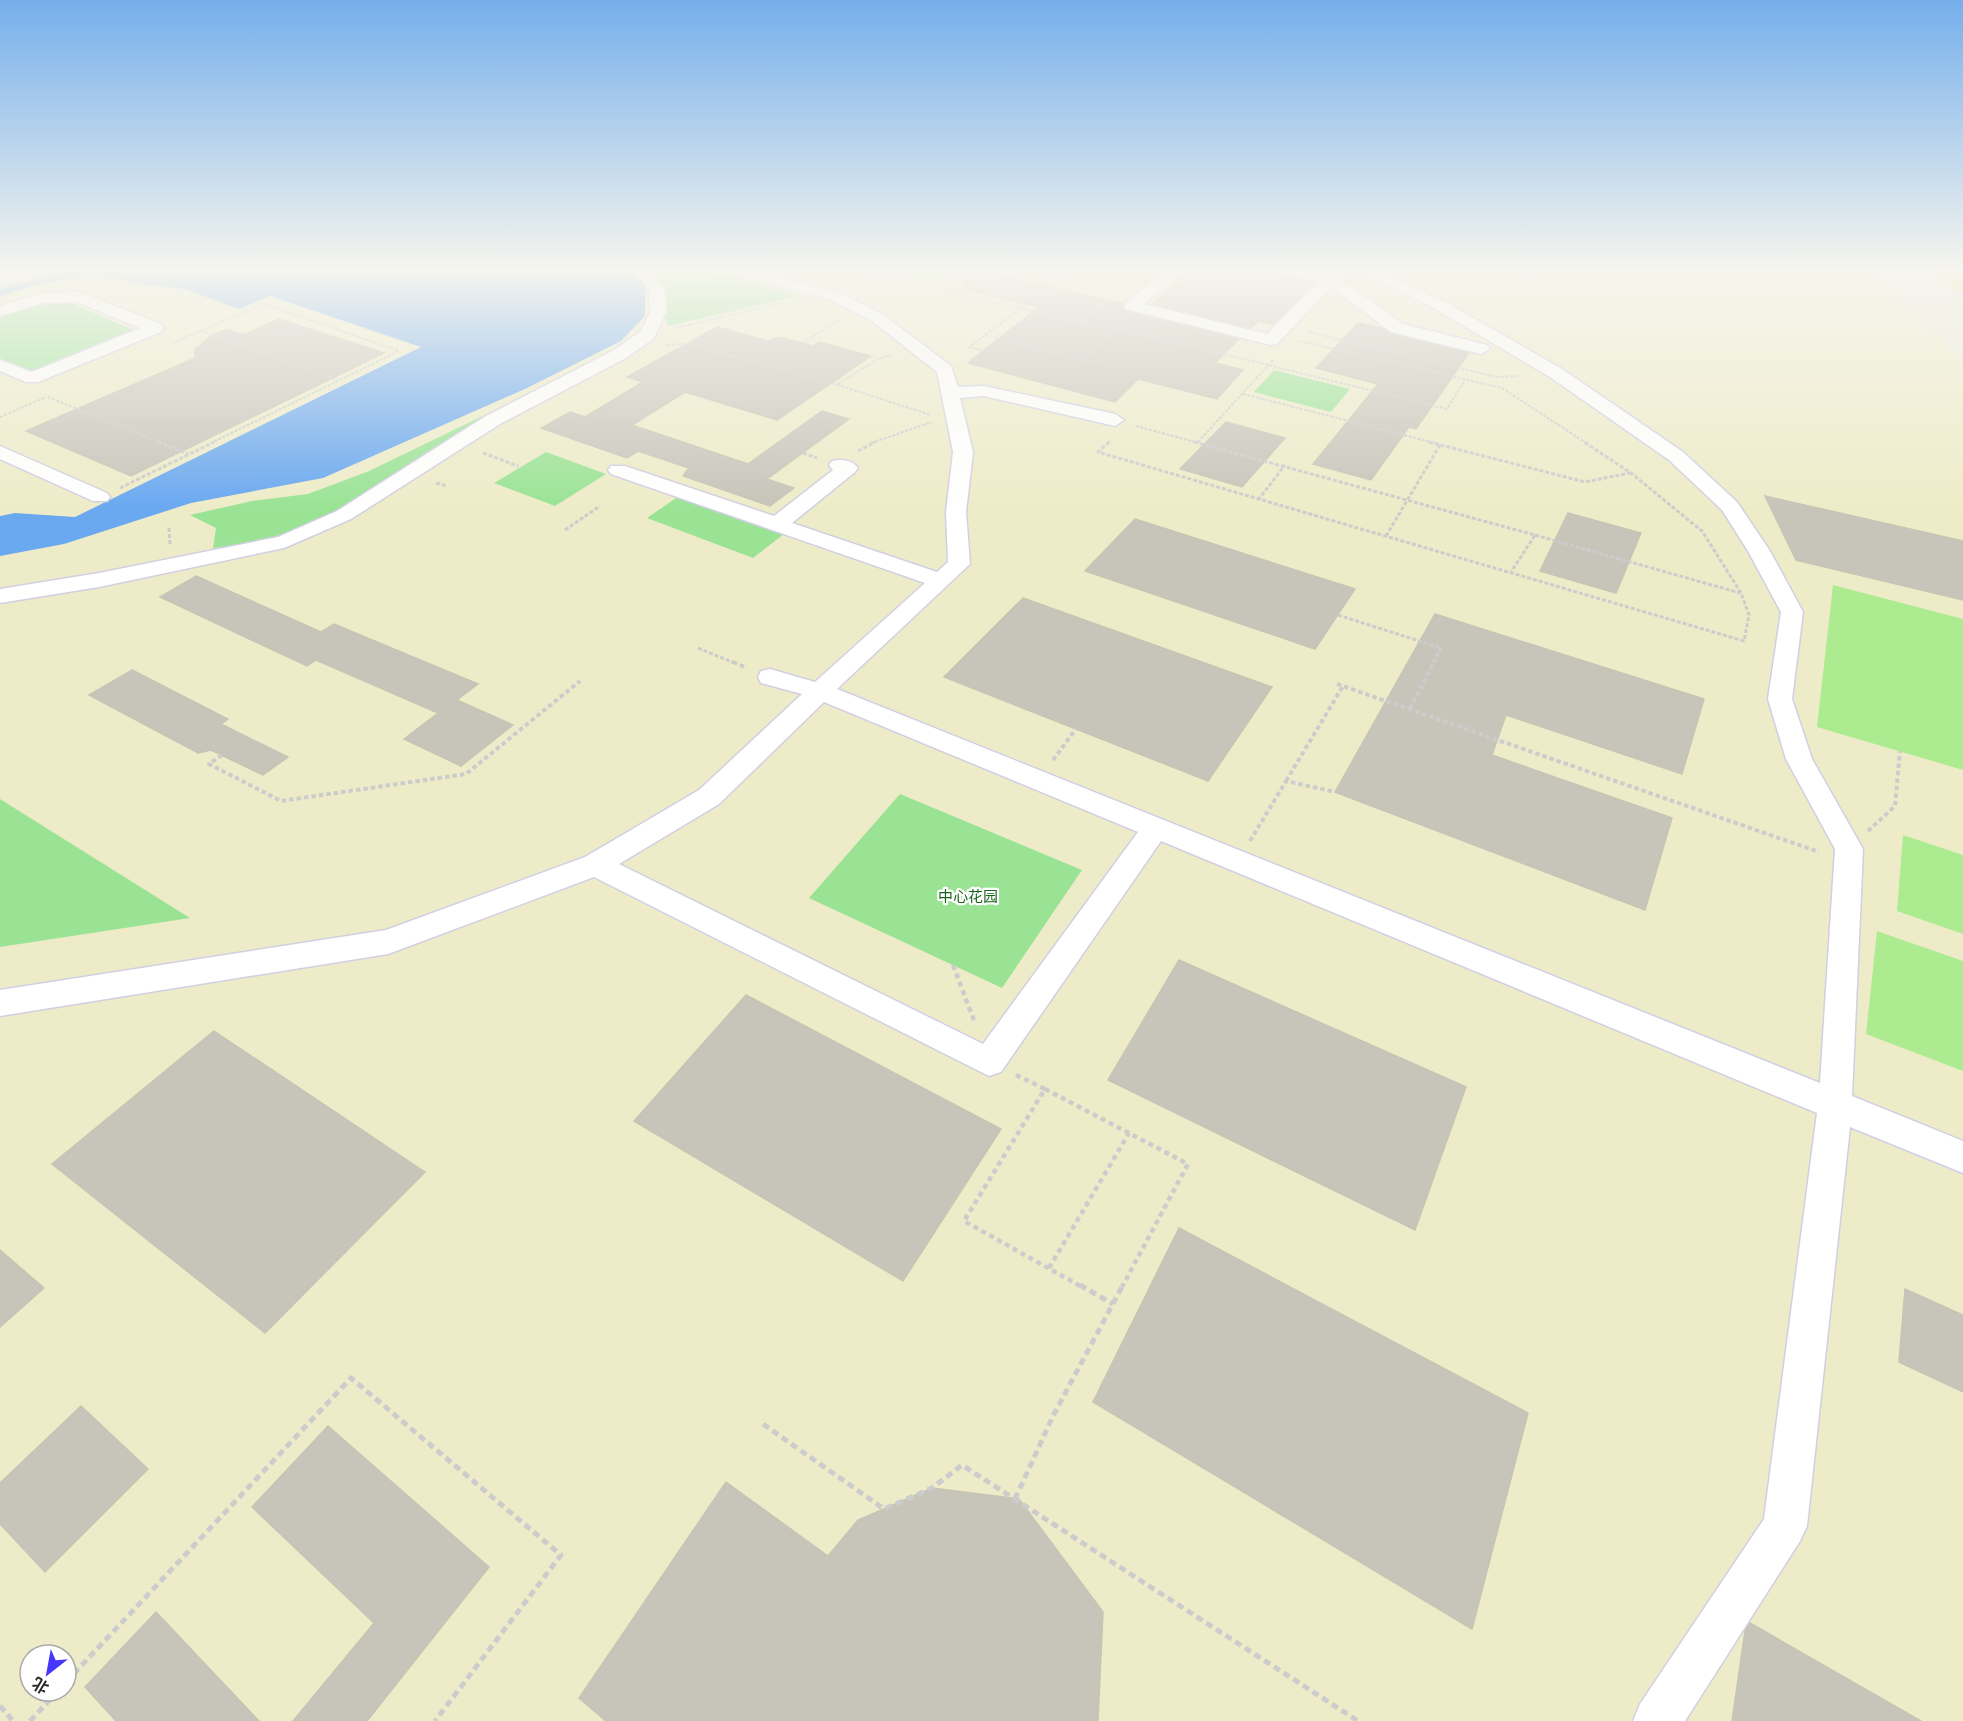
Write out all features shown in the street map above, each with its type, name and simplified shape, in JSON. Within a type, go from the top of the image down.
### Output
[{"type":"street","points":[[0,365],[32,378],[107,347]]},
{"type":"street","points":[[0,596],[99,580],[284,542],[344,515],[493,420],[629,347]]},
{"type":"street","points":[[1474,347],[1481,349]]},
{"type":"street","points":[[1512,347],[1559,375],[1676,456],[1730,506],[1759,551],[1792,612],[1780,699],[1799,759],[1849,855],[1835,1106],[1785,1526],[1657,1721]]},
{"type":"street","points":[[0,1003],[388,942],[595,865],[708,797],[959,564],[956,512],[963,452],[952,393],[945,370],[920,348]]},
{"type":"street","points":[[952,393],[984,391],[1121,422]]},
{"type":"street","points":[[0,452],[100,497]]},
{"type":"street","points":[[777,524],[848,468],[839,465]]},
{"type":"street","points":[[618,470],[941,581]]},
{"type":"street","points":[[770,677],[820,691],[1155,830],[1963,1157]]},
{"type":"street","points":[[595,865],[989,1062],[1155,830]]},
{"type":"path","points":[[246,347],[339,381]]},
{"type":"path","points":[[100,497],[399,351],[388,347]]},
{"type":"path","points":[[700,347],[838,385],[931,414],[931,422]]},
{"type":"path","points":[[970,347],[984,351]]},
{"type":"path","points":[[1036,347],[1116,367]]},
{"type":"path","points":[[1084,360],[1097,347]]},
{"type":"path","points":[[1196,347],[1447,409],[1466,380]]},
{"type":"path","points":[[1328,347],[1502,388],[1631,473],[1702,531],[1740,593],[1749,615],[1744,641],[1098,452],[1121,422],[1408,498],[1740,593]]},
{"type":"path","points":[[838,385],[878,358],[920,348]]},
{"type":"path","points":[[1198,442],[1276,357]]},
{"type":"path","points":[[0,417],[59,392]]},
{"type":"path","points":[[1243,394],[1585,482],[1631,473]]},
{"type":"path","points":[[48,396],[189,454]]},
{"type":"path","points":[[839,465],[866,445],[931,422],[957,423]]},
{"type":"path","points":[[457,444],[518,466]]},
{"type":"path","points":[[1386,536],[1440,445]]},
{"type":"path","points":[[1258,500],[1285,465]]},
{"type":"path","points":[[566,530],[600,506]]},
{"type":"path","points":[[1511,572],[1535,535]]},
{"type":"path","points":[[1338,615],[1441,648],[1410,709]]},
{"type":"path","points":[[698,648],[770,677]]},
{"type":"path","points":[[222,755],[209,764],[281,801],[466,774],[580,681]]},
{"type":"path","points":[[1337,684],[1849,855],[1895,806],[1900,751]]},
{"type":"path","points":[[1237,862],[1343,686]]},
{"type":"path","points":[[1039,780],[1076,729]]},
{"type":"path","points":[[1286,781],[1335,792]]},
{"type":"path","points":[[953,965],[989,1062],[1188,1164],[1053,1416],[1015,1499]]},
{"type":"path","points":[[1045,1089],[964,1221],[1113,1304]]},
{"type":"path","points":[[1048,1268],[1129,1133]]},
{"type":"path","points":[[78,1669],[351,1378],[561,1555],[435,1721]]},
{"type":"path","points":[[763,1425],[884,1509],[932,1488],[962,1465],[1358,1721]]},
{"type":"path","points":[[30,1721],[47,1703]]},
{"type":"path","points":[[0,1706],[13,1721]]},
{"type":"shaded area","points":[[0,347],[1947,347],[1963,363],[1963,1721],[0,1721]]},
{"type":"green space","points":[[0,347],[95,347],[32,372],[0,358]]},
{"type":"green space","points":[[1274,370],[1350,389],[1331,412],[1254,392]]},
{"type":"green space","points":[[565,376],[345,510],[283,539],[213,548],[216,528],[190,515],[252,501],[308,494],[369,471]]},
{"type":"green space","points":[[546,452],[606,474],[555,506],[494,483]]},
{"type":"green space","points":[[679,496],[784,534],[753,558],[647,518]]},
{"type":"green space","points":[[1833,585],[1963,619],[1963,770],[1817,727]]},
{"type":"green space","name":"中心花园","points":[[900,794],[1082,870],[1002,988],[809,898]]},
{"type":"green space","points":[[0,799],[190,918],[0,947]]},
{"type":"green space","points":[[1903,835],[1963,855],[1963,934],[1897,911]]},
{"type":"green space","points":[[1877,931],[1963,961],[1963,1071],[1866,1034]]},
{"type":"water","points":[[420,347],[608,347],[527,388],[323,478],[191,503],[64,544],[0,556],[0,516],[15,513],[75,517]]},
{"type":"building","points":[[366,347],[384,353],[131,476],[26,431],[195,358],[195,349]]},
{"type":"building","points":[[680,347],[839,347],[871,356],[777,420],[685,392],[632,425],[748,464],[822,411],[849,419],[767,479],[794,488],[770,506],[683,476],[689,468],[638,451],[627,458],[541,428],[570,412],[585,417],[643,382],[627,377]]},
{"type":"building","points":[[988,347],[1231,347],[1215,363],[1243,370],[1217,399],[1138,379],[1115,402],[968,363]]},
{"type":"building","points":[[1335,347],[1445,347],[1469,353],[1416,429],[1409,427],[1371,480],[1313,464],[1378,384],[1316,368]]},
{"type":"building","points":[[1226,422],[1285,438],[1242,487],[1180,469]]},
{"type":"building","points":[[1765,496],[1963,541],[1963,600],[1796,560]]},
{"type":"building","points":[[1568,513],[1641,533],[1616,593],[1540,571]]},
{"type":"building","points":[[1135,519],[1355,589],[1315,649],[1085,571]]},
{"type":"building","points":[[196,576],[321,632],[334,624],[478,684],[457,700],[513,725],[461,766],[404,739],[438,713],[316,660],[307,666],[160,597]]},
{"type":"building","points":[[1023,598],[1272,687],[1208,781],[944,677]]},
{"type":"building","points":[[1435,614],[1704,699],[1682,774],[1506,715],[1492,755],[1672,818],[1645,910],[1335,792]]},
{"type":"building","points":[[132,670],[228,719],[221,724],[288,757],[263,775],[211,750],[198,753],[89,695]]},
{"type":"building","points":[[1179,960],[1466,1087],[1415,1230],[1108,1080]]},
{"type":"building","points":[[746,995],[1001,1129],[903,1281],[634,1121]]},
{"type":"building","points":[[214,1031],[425,1172],[265,1333],[52,1164]]},
{"type":"building","points":[[1179,1228],[1528,1413],[1472,1629],[1093,1402]]},
{"type":"building","points":[[0,1250],[44,1288],[0,1327]]},
{"type":"building","points":[[1905,1289],[1963,1315],[1963,1392],[1899,1362]]},
{"type":"building","points":[[81,1406],[148,1469],[45,1572],[0,1524],[0,1483]]},
{"type":"building","points":[[328,1426],[489,1567],[367,1721],[293,1721],[374,1623],[252,1507]]},
{"type":"building","points":[[726,1482],[828,1556],[858,1520],[932,1488],[1019,1499],[1103,1612],[1098,1721],[606,1721],[579,1698]]},
{"type":"building","points":[[156,1612],[259,1721],[116,1721],[85,1687]]},
{"type":"building","points":[[1750,1623],[1921,1721],[1732,1721],[1745,1631]]}]
